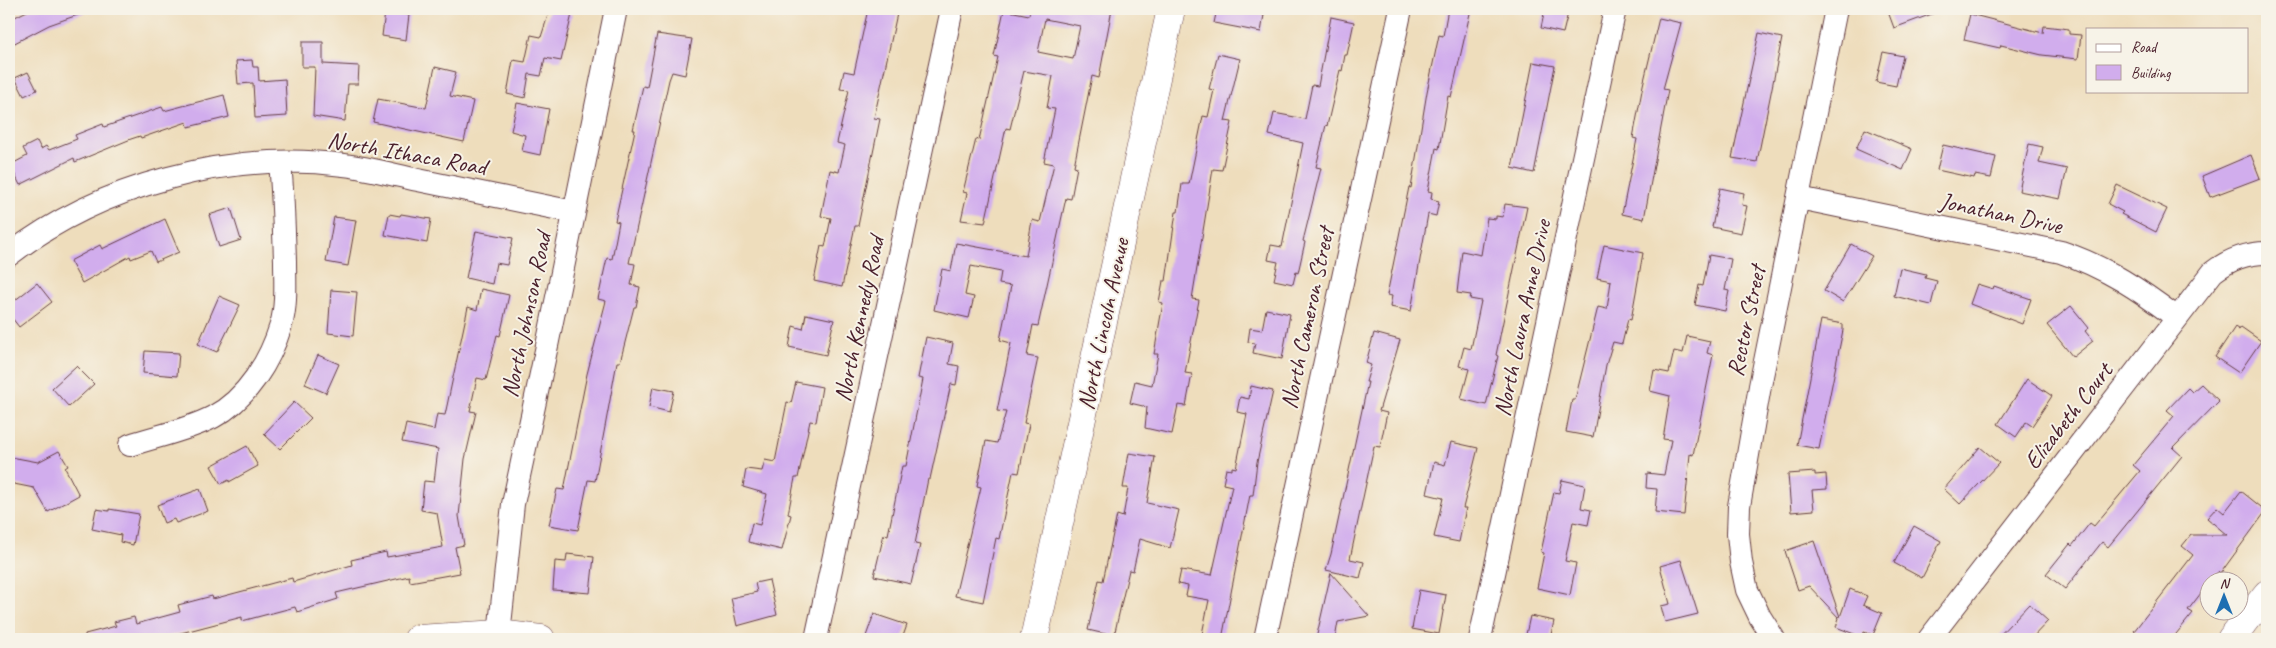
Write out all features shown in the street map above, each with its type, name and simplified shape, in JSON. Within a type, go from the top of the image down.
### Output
[{"type":"street","name":"North Johnson Road","points":[[499,634],[513,504],[616,9]]},
{"type":"street","name":"North Kennedy Road","points":[[816,639],[952,9]]},
{"type":"street","name":"North Lincoln Avenue","points":[[1034,639],[1171,9]]},
{"type":"street","name":"North Cameron Street","points":[[1265,639],[1401,9]]},
{"type":"street","name":"North Laura Anne Drive","points":[[1480,639],[1615,9]]},
{"type":"street","name":"Rector Street","points":[[1774,639],[1760,617],[1748,590],[1741,562],[1738,534],[1739,506],[1760,386],[1836,9]]},
{"type":"street","name":"North Ithaca Road","points":[[9,255],[28,240],[75,214],[129,189],[173,176],[228,167],[280,162],[344,165],[574,212]]},
{"type":"street","points":[[130,445],[212,418],[234,404],[247,389],[269,356],[282,324],[286,290],[280,162]]},
{"type":"street","name":"Jonathan Drive","points":[[1798,198],[2030,244],[2075,257],[2109,271],[2177,318]]},
{"type":"street","name":"Elizabeth Court","points":[[1929,639],[2213,272],[2226,261],[2242,255],[2267,253]]},
{"type":"street","points":[[2231,639],[2267,594]]},
{"type":"street","points":[[418,639],[499,634],[541,639]]},
{"type":"building","points":[[31,9],[89,9],[89,11],[49,25],[9,46],[9,20]]},
{"type":"building","points":[[550,9],[572,14],[561,61],[545,58],[541,76],[529,74],[525,98],[507,94],[513,60],[525,62],[531,35],[541,37]]},
{"type":"building","points":[[868,9],[898,9],[874,118],[880,119],[858,226],[855,226],[842,287],[814,281],[821,246],[825,247],[831,218],[821,216],[830,170],[839,172],[845,145],[837,143],[849,90],[840,89],[844,71],[854,73]]},
{"type":"building","points":[[1030,9],[1112,9],[1099,78],[1092,76],[1074,166],[1077,167],[1071,199],[1066,198],[1038,326],[1033,325],[1027,356],[1038,358],[1024,423],[1029,424],[1019,473],[1013,472],[999,539],[996,538],[983,602],[955,596],[981,487],[977,486],[986,441],[997,443],[1006,412],[997,411],[1011,343],[1000,340],[1011,286],[999,284],[1001,272],[971,266],[965,295],[974,297],[969,318],[934,310],[942,269],[951,271],[956,243],[1026,256],[1032,220],[1040,222],[1054,164],[1044,162],[1055,109],[1047,108],[1053,76],[1024,71],[1010,129],[1006,128],[985,223],[961,220],[967,193],[963,192],[976,139],[979,140],[998,57],[994,56],[1004,10],[1029,15]],"holes":[[[1045,19],[1080,26],[1073,59],[1038,52]]]},
{"type":"building","points":[[1217,9],[1256,9],[1255,13],[1264,15],[1261,32],[1214,23]]},
{"type":"building","points":[[1448,9],[1471,9],[1451,97],[1448,96],[1439,149],[1436,148],[1428,191],[1432,192],[1431,199],[1439,201],[1436,216],[1428,214],[1411,311],[1390,307],[1392,296],[1387,295],[1409,187],[1411,188],[1427,92],[1439,35],[1443,36]]},
{"type":"building","points":[[1545,9],[1569,9],[1563,33],[1541,28]]},
{"type":"building","points":[[1887,9],[1940,9],[1940,11],[1894,28]]},
{"type":"building","points":[[385,12],[409,15],[406,40],[382,36]]},
{"type":"building","points":[[1970,14],[2043,33],[2044,26],[2069,29],[2069,34],[2081,35],[2078,59],[2042,55],[2001,45],[2000,48],[1964,40]]},
{"type":"building","points":[[1331,17],[1354,22],[1347,55],[1345,55],[1342,71],[1340,70],[1316,167],[1321,168],[1303,241],[1305,242],[1298,273],[1296,272],[1293,284],[1274,280],[1278,262],[1268,260],[1271,245],[1282,247],[1303,143],[1269,135],[1274,113],[1305,119],[1312,85],[1318,86]]},
{"type":"building","points":[[1659,18],[1681,23],[1663,89],[1668,90],[1644,219],[1622,214],[1637,139],[1633,138],[1643,85]]},
{"type":"building","points":[[1759,33],[1782,38],[1757,162],[1732,158]]},
{"type":"building","points":[[657,34],[692,39],[685,75],[672,72],[669,80],[629,263],[635,264],[631,285],[640,287],[636,307],[634,307],[620,362],[617,362],[595,481],[588,480],[578,530],[549,525],[557,489],[564,490],[587,374],[606,301],[598,299],[607,258],[612,259],[619,222],[615,221],[635,130],[633,130],[643,86],[647,87]]},
{"type":"building","points":[[302,42],[323,42],[323,64],[359,66],[358,84],[348,84],[345,121],[313,116],[315,67],[302,67]]},
{"type":"building","points":[[1883,52],[1903,56],[1896,86],[1876,82]]},
{"type":"building","points":[[1218,54],[1240,59],[1225,121],[1232,122],[1222,170],[1213,169],[1192,299],[1199,300],[1185,373],[1192,374],[1186,406],[1178,405],[1172,434],[1145,428],[1147,407],[1130,403],[1135,381],[1152,385],[1158,354],[1154,354],[1163,303],[1159,302],[1163,281],[1166,281],[1176,212],[1178,212],[1182,184],[1189,184],[1203,116],[1208,117],[1214,90],[1209,89]]},
{"type":"building","points":[[252,60],[253,67],[258,67],[259,81],[285,79],[287,116],[255,118],[253,83],[238,84],[236,61]]},
{"type":"building","points":[[1533,62],[1555,66],[1534,173],[1512,168]]},
{"type":"building","points":[[435,67],[456,72],[450,96],[473,101],[464,142],[373,122],[378,99],[426,108]]},
{"type":"building","points":[[28,72],[37,90],[24,96],[15,78]]},
{"type":"building","points":[[224,95],[229,117],[188,127],[187,122],[141,138],[140,136],[75,162],[74,158],[20,185],[10,165],[27,156],[23,148],[37,141],[41,149],[46,146],[49,150],[77,139],[75,135],[103,124],[104,127],[162,107],[164,111]]},
{"type":"building","points":[[517,103],[549,109],[540,155],[522,151],[525,135],[511,131]]},
{"type":"building","points":[[1865,129],[1912,149],[1903,170],[1856,149]]},
{"type":"building","points":[[2029,144],[2043,147],[2039,163],[2067,169],[2060,199],[2019,191]]},
{"type":"building","points":[[1943,145],[1996,157],[1991,178],[1975,175],[1974,178],[1937,170]]},
{"type":"building","points":[[2251,155],[2260,178],[2210,197],[2202,176]]},
{"type":"building","points":[[2117,185],[2167,209],[2156,232],[2121,214],[2123,212],[2108,204]]},
{"type":"building","points":[[1720,188],[1744,193],[1742,205],[1747,206],[1741,233],[1712,227]]},
{"type":"building","points":[[1505,204],[1527,207],[1496,355],[1498,356],[1486,405],[1461,399],[1469,369],[1459,366],[1464,347],[1471,349],[1481,301],[1470,299],[1471,295],[1457,293],[1462,251],[1481,255],[1487,218],[1496,219],[1496,216],[1503,217]]},
{"type":"building","points":[[231,208],[241,240],[219,247],[209,215]]},
{"type":"building","points":[[389,214],[431,219],[427,243],[385,235]]},
{"type":"building","points":[[334,217],[356,220],[348,266],[326,262]]},
{"type":"building","points":[[165,219],[179,252],[156,262],[151,251],[131,259],[130,256],[82,283],[70,261],[100,245],[102,249]]},
{"type":"building","points":[[476,231],[513,238],[507,265],[496,263],[492,284],[466,278]]},
{"type":"building","points":[[1851,244],[1872,256],[1843,302],[1824,291]]},
{"type":"building","points":[[1604,245],[1643,253],[1631,320],[1628,319],[1622,344],[1613,342],[1606,365],[1593,437],[1566,432],[1572,400],[1575,400],[1598,307],[1607,309],[1611,281],[1597,278]]},
{"type":"building","points":[[1709,255],[1731,259],[1725,290],[1729,291],[1725,311],[1695,305],[1699,285],[1703,286]]},
{"type":"building","points":[[1900,268],[1926,274],[1925,278],[1937,281],[1931,305],[1894,296]]},
{"type":"building","points":[[37,283],[52,302],[19,327],[9,314],[9,305]]},
{"type":"building","points":[[1977,284],[1993,289],[1994,286],[2031,299],[2022,324],[1970,304]]},
{"type":"building","points":[[481,289],[509,295],[500,336],[497,335],[486,380],[477,378],[470,411],[476,412],[465,459],[459,516],[464,545],[455,547],[460,573],[410,582],[409,576],[336,593],[338,599],[297,612],[295,607],[242,621],[242,617],[158,639],[85,639],[85,634],[116,626],[114,622],[134,617],[136,624],[180,612],[178,605],[212,596],[213,599],[292,578],[293,582],[352,565],[351,560],[386,552],[387,557],[443,547],[437,513],[421,510],[424,481],[434,482],[438,449],[402,442],[406,424],[434,430],[437,414],[445,415],[468,307],[477,310]]},
{"type":"building","points":[[331,290],[357,292],[353,336],[328,333]]},
{"type":"building","points":[[219,296],[240,305],[217,352],[198,344]]},
{"type":"building","points":[[2071,306],[2089,328],[2085,331],[2093,341],[2073,357],[2047,325]]},
{"type":"building","points":[[1266,309],[1290,314],[1282,359],[1253,353],[1255,343],[1248,342],[1250,328],[1262,330]]},
{"type":"building","points":[[806,314],[834,320],[826,355],[789,347],[793,326],[803,329]]},
{"type":"building","points":[[1821,320],[1843,324],[1843,330],[1819,449],[1797,445]]},
{"type":"building","points":[[2235,327],[2239,330],[2241,327],[2261,341],[2239,373],[2215,357]]},
{"type":"building","points":[[1374,333],[1400,340],[1379,411],[1387,413],[1380,447],[1374,446],[1350,559],[1364,562],[1360,578],[1326,570],[1368,382],[1366,382],[1371,365],[1366,363]]},
{"type":"building","points":[[1687,336],[1710,341],[1707,353],[1713,355],[1693,455],[1690,454],[1684,515],[1655,512],[1657,489],[1646,488],[1647,473],[1664,475],[1671,440],[1663,439],[1670,396],[1650,391],[1654,370],[1669,373],[1674,351],[1683,353]]},
{"type":"building","points":[[926,337],[953,343],[949,364],[959,366],[956,385],[951,384],[930,479],[928,479],[915,544],[920,545],[911,584],[874,576],[884,534],[888,535],[902,466],[906,466],[923,379],[918,378]]},
{"type":"building","points":[[145,351],[179,353],[177,376],[143,373]]},
{"type":"building","points":[[318,355],[339,364],[326,393],[305,384]]},
{"type":"building","points":[[76,366],[94,384],[69,407],[52,388]]},
{"type":"building","points":[[2027,379],[2052,396],[2032,426],[2026,422],[2016,437],[1998,424]]},
{"type":"building","points":[[796,382],[822,387],[816,422],[810,421],[798,478],[795,478],[788,514],[791,515],[782,550],[748,542],[752,523],[760,525],[767,494],[743,487],[746,469],[762,471],[765,460],[775,462],[787,402],[791,403]]},
{"type":"building","points":[[2201,384],[2219,401],[2173,448],[2182,456],[2108,547],[2102,542],[2065,589],[2046,574],[2090,523],[2094,526],[2140,471],[2133,465],[2174,416],[2167,410],[2188,388],[2192,392]]},
{"type":"building","points":[[1251,386],[1273,391],[1257,462],[1253,495],[1250,495],[1222,639],[1201,639],[1209,600],[1186,596],[1188,586],[1178,584],[1181,570],[1212,575],[1232,486],[1223,484],[1226,469],[1232,470],[1232,467],[1236,468],[1247,414],[1237,412],[1240,397],[1249,399]]},
{"type":"building","points":[[653,387],[674,391],[669,412],[649,407]]},
{"type":"building","points":[[294,402],[311,418],[280,449],[264,434]]},
{"type":"building","points":[[1451,442],[1478,448],[1463,508],[1466,508],[1459,542],[1434,537],[1443,498],[1427,494],[1434,462],[1445,465]]},
{"type":"building","points":[[247,446],[258,466],[229,482],[229,480],[221,484],[211,466]]},
{"type":"building","points":[[1980,447],[1999,463],[1960,504],[1944,489]]},
{"type":"building","points":[[59,451],[68,466],[65,468],[79,495],[48,512],[34,488],[9,483],[11,457],[38,462]]},
{"type":"building","points":[[1129,453],[1155,457],[1147,503],[1179,510],[1170,548],[1140,539],[1133,571],[1129,570],[1114,636],[1088,630],[1099,580],[1103,581],[1117,515],[1123,517],[1128,488],[1123,488]]},
{"type":"building","points":[[1815,472],[1815,475],[1826,474],[1827,489],[1812,490],[1814,510],[1791,512],[1788,474]]},
{"type":"building","points":[[1562,480],[1585,485],[1581,508],[1591,510],[1588,525],[1573,522],[1565,561],[1576,563],[1570,595],[1537,588],[1544,553],[1541,552],[1554,492],[1559,493]]},
{"type":"building","points":[[200,489],[208,511],[176,523],[174,519],[164,523],[157,505]]},
{"type":"building","points":[[2241,491],[2266,511],[2223,570],[2198,570],[2198,597],[2188,610],[2193,613],[2172,639],[2144,639],[2134,631],[2193,555],[2182,546],[2191,535],[2227,535],[2207,518],[2217,507],[2224,513]]},
{"type":"building","points":[[96,509],[109,511],[109,509],[139,514],[133,545],[120,542],[121,535],[92,529]]},
{"type":"building","points":[[1914,526],[1941,541],[1922,578],[1894,563]]},
{"type":"building","points":[[1814,541],[1840,617],[1850,589],[1867,596],[1863,605],[1882,613],[1873,635],[1864,632],[1862,637],[1836,627],[1839,618],[1809,586],[1798,590],[1785,551]]},
{"type":"building","points":[[567,554],[594,557],[590,593],[553,590],[555,561],[566,562]]},
{"type":"building","points":[[1681,560],[1698,614],[1665,622],[1661,606],[1670,604],[1660,566]]},
{"type":"building","points":[[1331,573],[1369,616],[1338,622],[1335,639],[1316,639]]},
{"type":"building","points":[[769,580],[777,615],[737,626],[731,598],[757,592],[755,583]]},
{"type":"building","points":[[1419,590],[1446,595],[1439,634],[1412,629]]},
{"type":"building","points":[[2029,604],[2048,621],[2031,639],[1996,639]]},
{"type":"building","points":[[874,614],[907,625],[902,639],[865,639]]},
{"type":"building","points":[[1530,616],[1554,621],[1550,639],[1525,639]]}]
